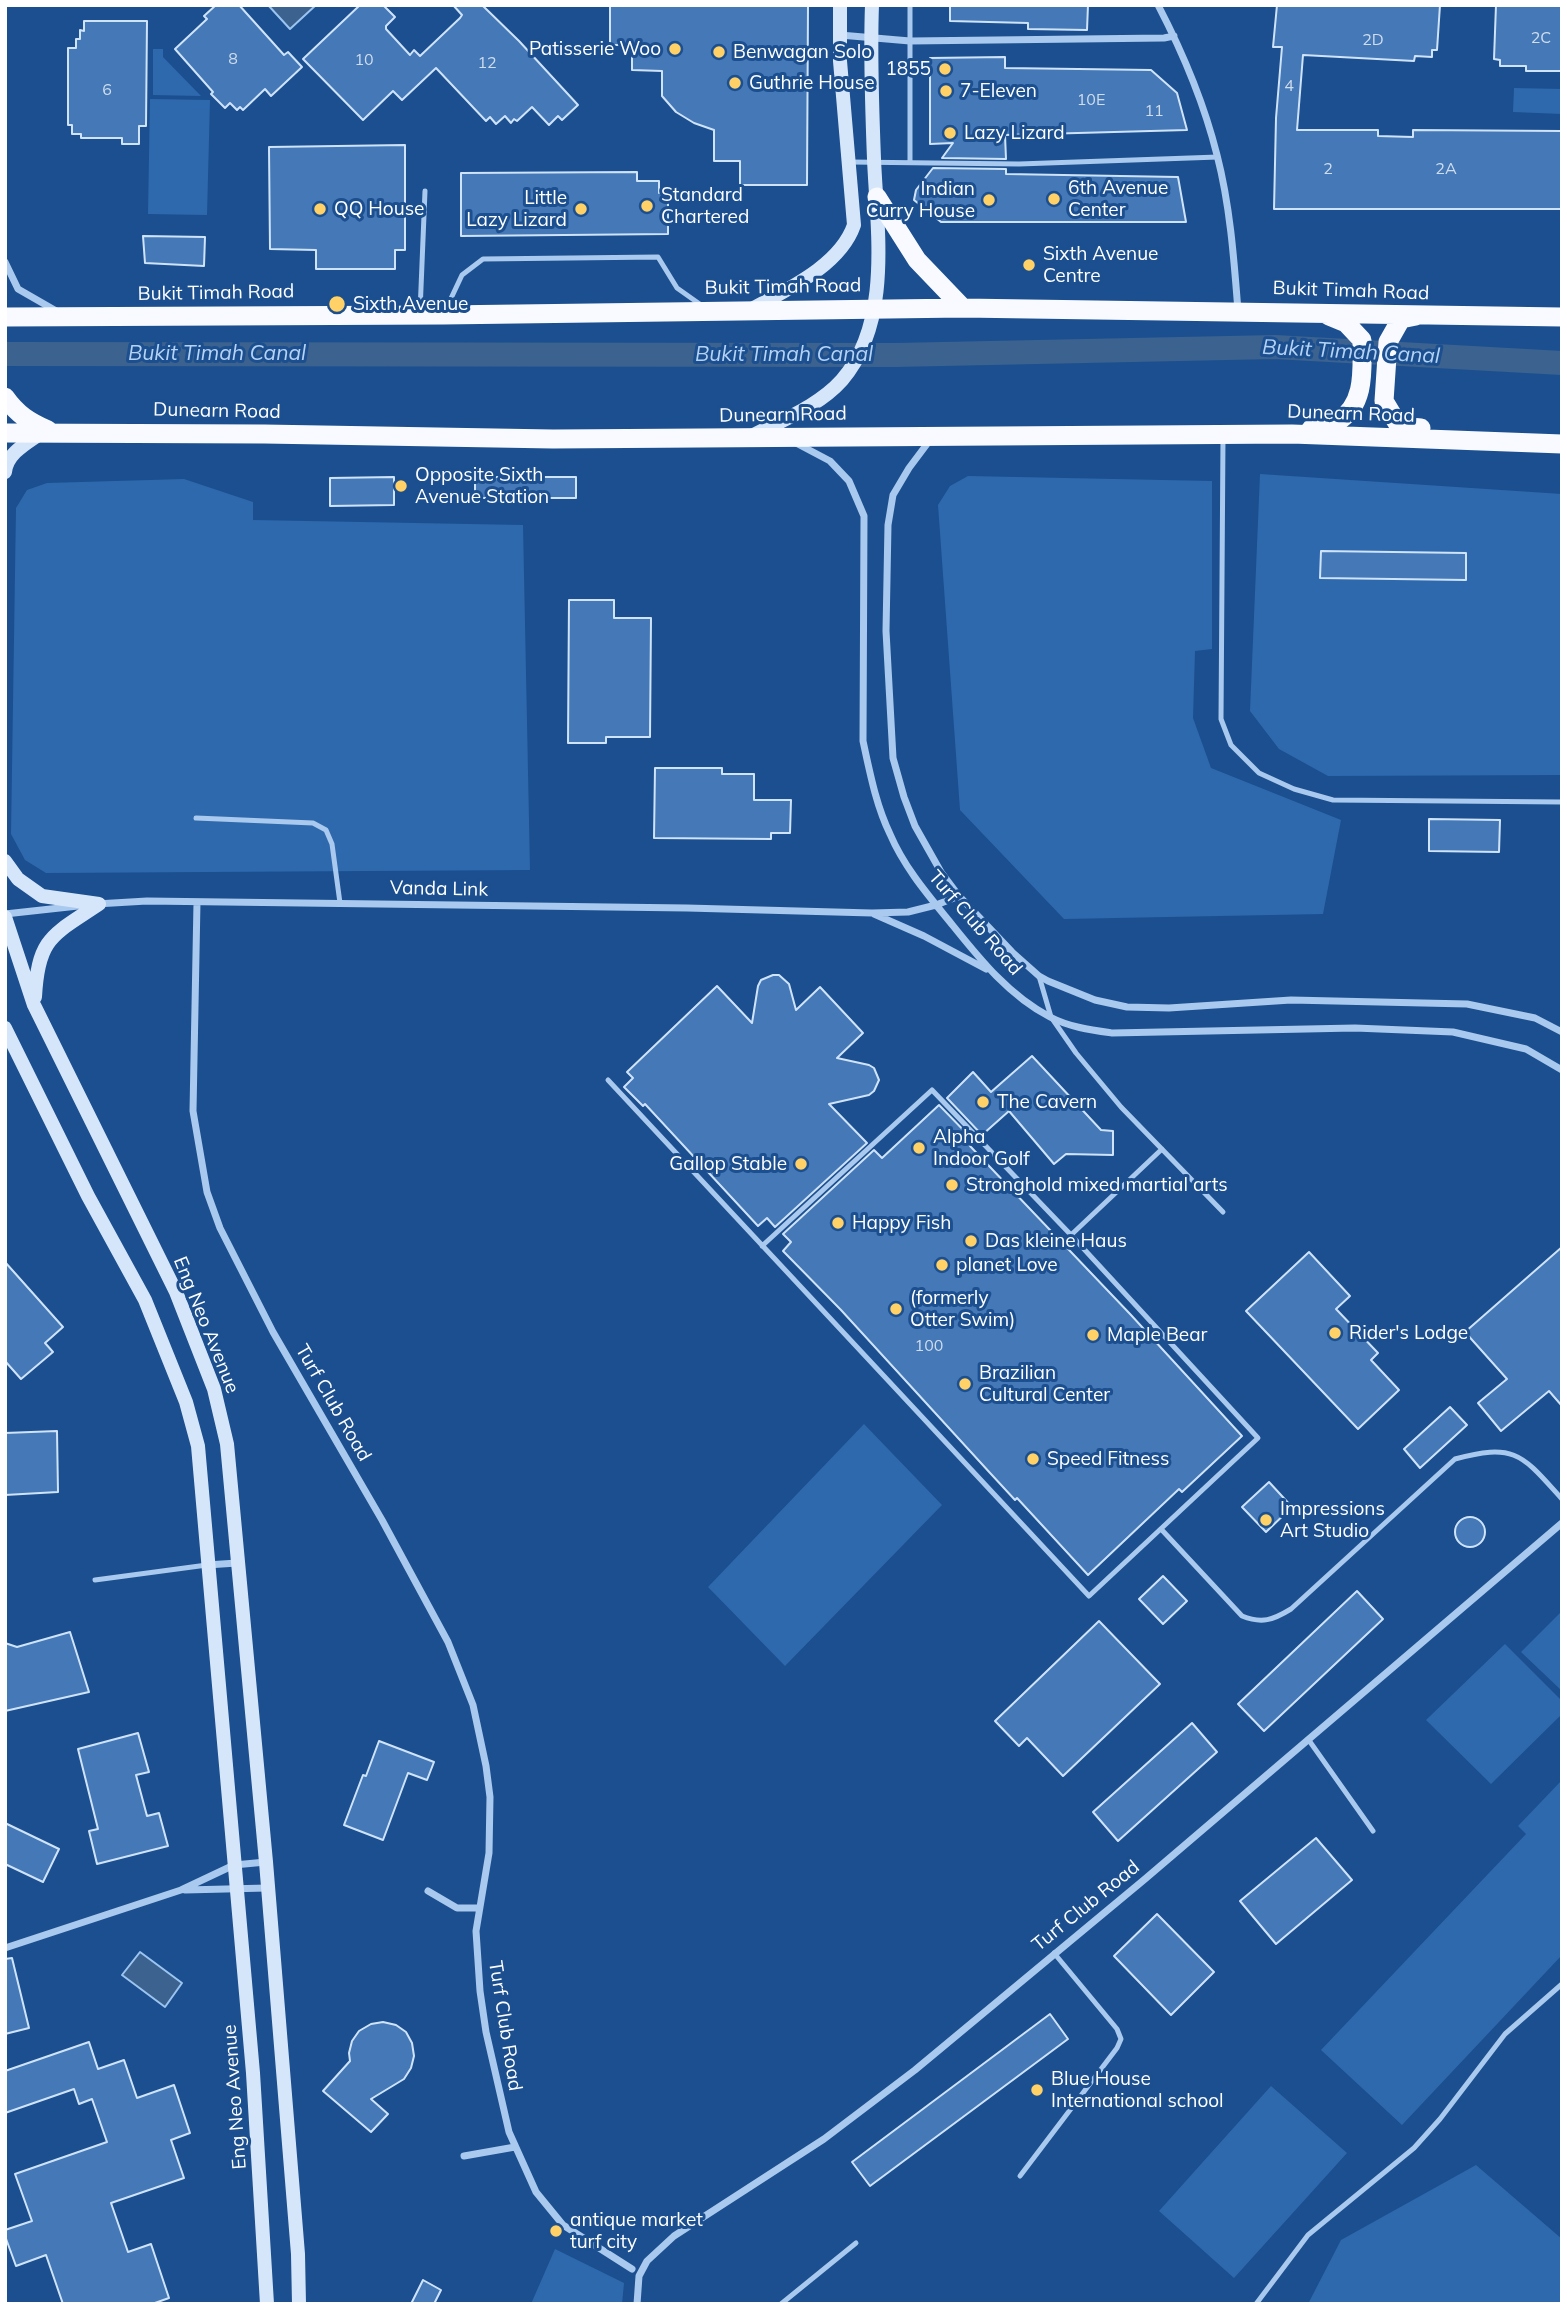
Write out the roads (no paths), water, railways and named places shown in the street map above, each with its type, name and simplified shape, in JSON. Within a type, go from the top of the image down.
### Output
[{"type":"highway","points":[[877,197],[917,260],[962,308]]},
{"type":"highway","name":"Bukit Timah Road","points":[[5,317],[420,316],[873,308],[1562,317]]},
{"type":"highway","points":[[1292,434],[1337,422],[1352,409],[1362,385],[1362,341],[1346,323],[1321,314]]},
{"type":"highway","points":[[1418,316],[1401,319],[1388,342],[1384,401],[1399,426],[1562,439]]},
{"type":"highway","points":[[9,403],[29,422],[48,433]]},
{"type":"highway","name":"Dunearn Road","points":[[5,433],[553,439],[1292,434],[1562,444]]},
{"type":"main road","points":[[749,311],[804,280],[839,251],[850,238],[854,225],[840,61],[840,5]]},
{"type":"main road","points":[[748,438],[824,397],[849,370],[866,341],[879,262],[874,162],[872,5]]},
{"type":"main road","points":[[5,472],[6,465],[18,449],[48,433]]},
{"type":"main road","points":[[5,861],[18,879],[42,896],[99,904]]},
{"type":"main road","points":[[34,1005],[37,967],[45,947],[56,933],[99,904]]},
{"type":"main road","name":"Eng Neo Avenue","points":[[5,915],[34,1005],[176,1292],[214,1389],[227,1444],[266,1862],[298,2254],[299,2304]]},
{"type":"main road","name":"Eng Neo Avenue","points":[[5,1028],[88,1196],[145,1300],[186,1402],[198,1446],[253,2073],[267,2304]]},
{"type":"street","points":[[1158,5],[1200,97],[1218,157],[1233,256],[1238,311]]},
{"type":"street","points":[[840,35],[910,41],[1174,36]]},
{"type":"street","points":[[5,262],[18,289],[68,318]]},
{"type":"street","name":"Turf Club Road","points":[[933,436],[893,495],[888,525],[886,631],[893,758],[915,826],[941,872],[959,896],[1012,952],[1039,976],[1095,1000],[1127,1007],[1169,1008],[1291,1000],[1467,1004],[1535,1018],[1562,1032]]},
{"type":"street","name":"Turf Club Road","points":[[786,438],[830,461],[849,481],[864,516],[863,741],[870,775],[890,835],[918,883],[990,971],[1008,988],[1051,1017],[1079,1028],[1112,1033],[1355,1028],[1453,1032],[1526,1049],[1562,1070]]},
{"type":"street","name":"Vanda Link","points":[[5,915],[147,901],[872,913],[908,912],[959,896]]},
{"type":"street","name":"Turf Club Road","points":[[197,902],[193,1111],[207,1192],[220,1228],[273,1332],[382,1520],[448,1642],[473,1706],[490,1797],[489,1853],[475,1931],[486,2032],[509,2132],[536,2192],[563,2225],[632,2269]]},
{"type":"street","name":"Vanda Link","points":[[872,913],[924,936],[990,971]]},
{"type":"street","name":"Turf Club Road","points":[[637,2304],[639,2276],[647,2261],[674,2236],[824,2139],[915,2070],[1145,1879],[1562,1523]]},
{"type":"street","points":[[207,1565],[238,1562]]},
{"type":"street","points":[[5,1948],[181,1890],[234,1865],[266,1862]]},
{"type":"street","points":[[181,1890],[268,1888]]},
{"type":"street","points":[[428,1891],[457,1908],[480,1908]]},
{"type":"street","points":[[464,2156],[515,2147]]},
{"type":"lane","points":[[910,5],[910,161]]},
{"type":"lane","points":[[850,162],[1019,164],[1218,157]]},
{"type":"lane","points":[[420,316],[425,191]]},
{"type":"lane","points":[[443,315],[462,275],[483,259],[658,257],[677,288],[710,312]]},
{"type":"lane","points":[[1223,435],[1221,719],[1231,745],[1259,773],[1294,789],[1333,800],[1562,802]]},
{"type":"lane","points":[[196,818],[313,823],[326,830],[332,844],[340,903]]},
{"type":"lane","points":[[1039,976],[1051,1017],[1076,1053],[1114,1098],[1223,1212]]},
{"type":"lane","points":[[608,1080],[762,1246],[1089,1596],[1258,1438],[1071,1235],[932,1090],[762,1246]]},
{"type":"lane","points":[[1071,1235],[1162,1149]]},
{"type":"lane","points":[[1161,1529],[1242,1616],[1256,1622],[1274,1619],[1291,1609],[1455,1460],[1478,1453],[1507,1452],[1529,1463],[1562,1499]]},
{"type":"lane","points":[[95,1580],[207,1565]]},
{"type":"lane","points":[[1308,1739],[1373,1831]]},
{"type":"lane","points":[[1020,2176],[1117,2048],[1121,2039],[1117,2029],[1054,1954]]},
{"type":"lane","points":[[1256,2304],[1308,2235],[1414,2148],[1440,2119],[1505,2034],[1562,1984]]},
{"type":"lane","points":[[781,2304],[856,2243]]},
{"type":"waterway","name":"Bukit Timah Canal","points":[[5,354],[895,355],[1275,347],[1562,363]]},
{"type":"place","name":"Patisserie Woo","points":[[675,49]]},
{"type":"place","name":"Benwagan Solo","points":[[719,52]]},
{"type":"place","name":"1855","points":[[945,69]]},
{"type":"place","name":"Guthrie House","points":[[735,83]]},
{"type":"place","name":"7-Eleven","points":[[946,91]]},
{"type":"place","name":"Lazy Lizard","points":[[950,133]]},
{"type":"place","name":"6th Avenue Center","points":[[1054,199]]},
{"type":"place","name":"Indian Curry House","points":[[989,200]]},
{"type":"place","name":"Standard Chartered","points":[[647,206]]},
{"type":"place","name":"QQ House","points":[[320,209]]},
{"type":"place","name":"Little Lazy Lizard","points":[[581,209]]},
{"type":"place","name":"Sixth Avenue Centre","points":[[1029,265]]},
{"type":"place","name":"Sixth Avenue","points":[[337,304]]},
{"type":"place","name":"Opposite Sixth Avenue Station","points":[[401,486]]},
{"type":"place","name":"The Cavern","points":[[983,1102]]},
{"type":"place","name":"Alpha Indoor Golf","points":[[919,1148]]},
{"type":"place","name":"Gallop Stable","points":[[801,1164]]},
{"type":"place","name":"Stronghold mixed martial arts","points":[[952,1185]]},
{"type":"place","name":"Happy Fish","points":[[838,1223]]},
{"type":"place","name":"Das kleine Haus","points":[[971,1241]]},
{"type":"place","name":"planet Love","points":[[942,1265]]},
{"type":"place","name":"(formerly Otter Swim)","points":[[896,1309]]},
{"type":"place","name":"Rider's Lodge","points":[[1335,1333]]},
{"type":"place","name":"Maple Bear","points":[[1093,1335]]},
{"type":"place","name":"Brazilian Cultural Center","points":[[965,1384]]},
{"type":"place","name":"Speed Fitness","points":[[1033,1459]]},
{"type":"place","name":"Impressions Art Studio","points":[[1266,1520]]},
{"type":"place","name":"Blue House International school","points":[[1037,2090]]},
{"type":"place","name":"antique market turf city","points":[[556,2231]]}]
